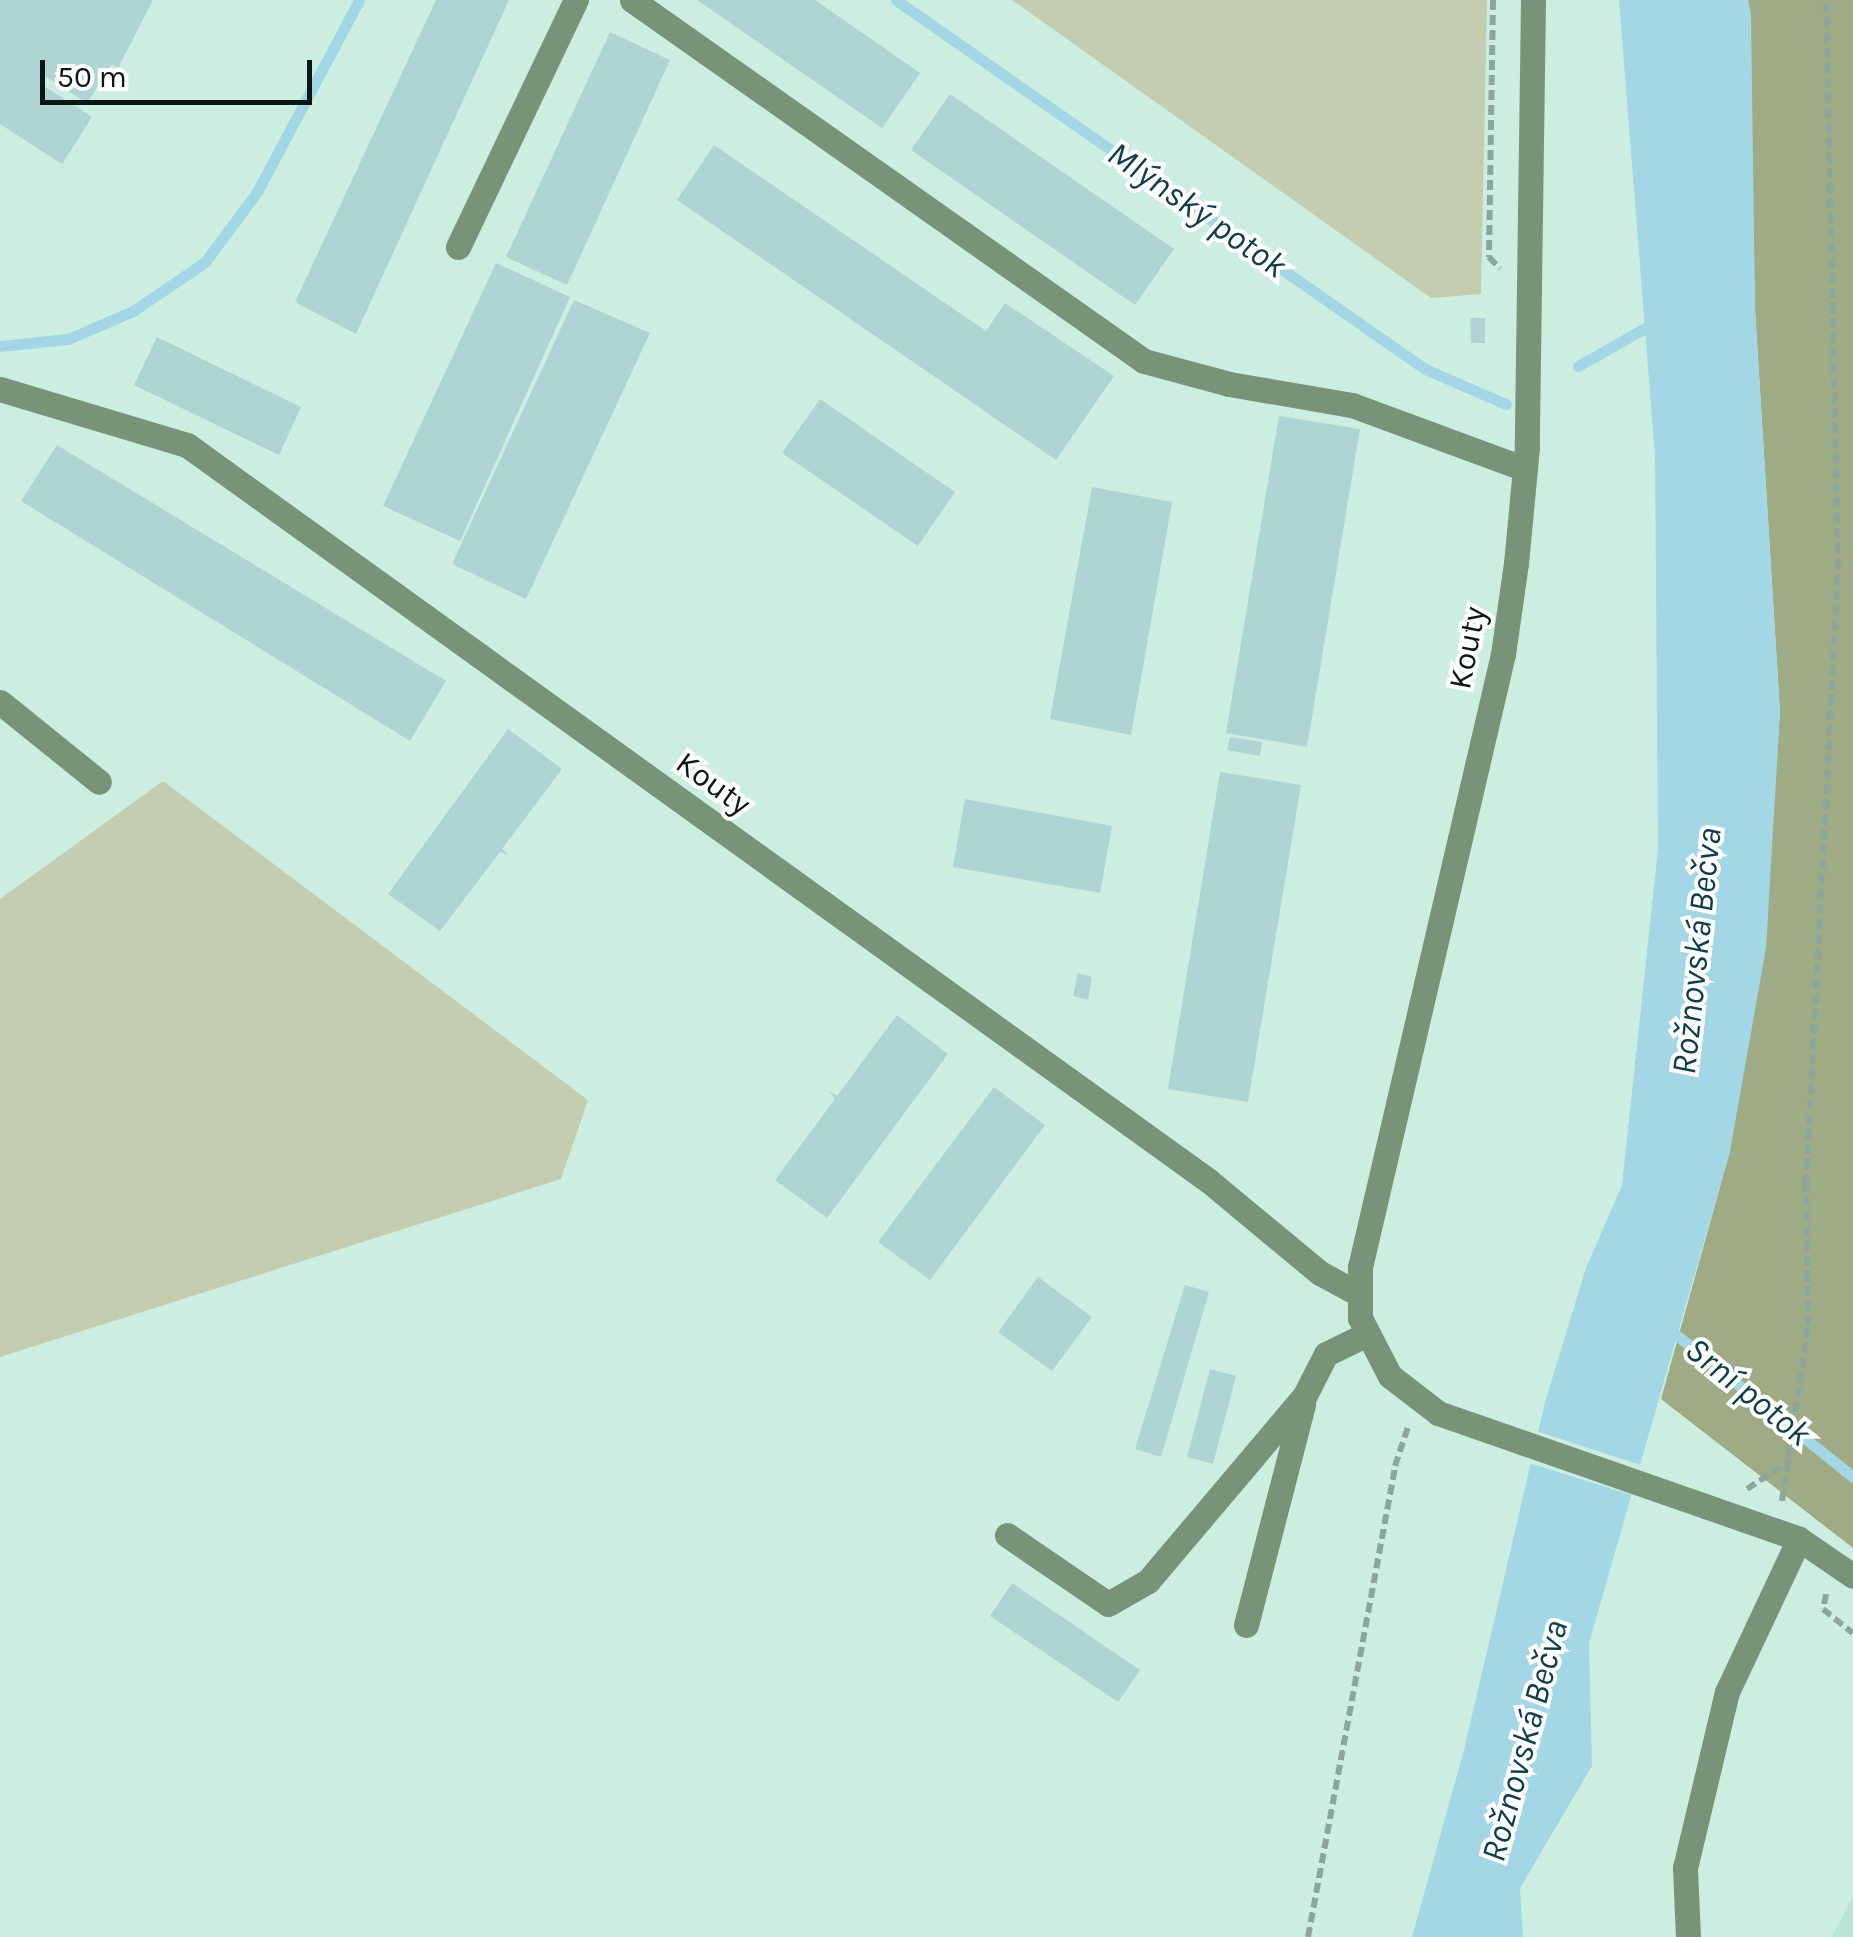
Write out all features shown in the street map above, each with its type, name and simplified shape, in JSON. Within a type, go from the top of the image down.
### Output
[{"type":"street","points":[[458,246],[576,0]]},
{"type":"street","points":[[632,0],[1144,362],[1229,384],[1352,405],[1526,469]]},
{"type":"street","name":"Kouty","points":[[1533,0],[1526,469],[1503,654],[1357,1293],[1365,1335],[1390,1376],[1423,1405],[1495,1435],[1704,1502],[1774,1529],[1799,1540],[1853,1576]]},
{"type":"street","name":"Kouty","points":[[8,390],[187,445],[1210,1182],[1320,1274],[1357,1293]]},
{"type":"street","points":[[0,702],[98,782]]},
{"type":"street","points":[[1246,1625],[1305,1395],[1326,1354],[1365,1335]]},
{"type":"street","points":[[1007,1535],[1108,1604],[1148,1581],[1305,1395]]},
{"type":"street","points":[[1688,1937],[1685,1868],[1727,1692],[1799,1540]]},
{"type":"path","points":[[1774,1529],[1800,1401],[1838,568],[1826,0]]},
{"type":"path","points":[[1308,1937],[1395,1466],[1423,1405]]},
{"type":"path","points":[[1729,1490],[1758,1486],[1791,1457]]},
{"type":"path","points":[[1817,1582],[1827,1588],[1823,1609],[1853,1633]]},
{"type":"shaded area","points":[[1012,0],[1487,0],[1481,294],[1431,298]]},
{"type":"shaded area","points":[[1748,0],[1853,0],[1853,1548],[1661,1399],[1730,1151],[1780,713],[1755,309]]},
{"type":"shaded area","points":[[163,781],[588,1100],[561,1179],[0,1357],[0,899]]},
{"type":"shaded area","points":[[1853,1896],[1853,1937],[1832,1937]]},
{"type":"water","name":"Rožnovská Bečva","points":[[1619,0],[1748,0],[1751,14],[1755,309],[1780,713],[1766,948],[1730,1151],[1589,1643],[1592,1766],[1520,1888],[1523,1937],[1412,1937],[1464,1750],[1545,1402],[1586,1268],[1622,1185],[1658,849],[1655,456]]},
{"type":"pier","points":[[1533,1430],[1647,1467],[1638,1497],[1526,1462]]},
{"type":"building","points":[[0,0],[153,0],[118,68],[112,64],[87,103],[45,76],[41,84],[92,117],[62,164],[0,124]]},
{"type":"building","points":[[436,0],[509,0],[356,334],[295,302]]},
{"type":"building","points":[[697,0],[815,0],[920,73],[882,128]]},
{"type":"building","points":[[610,32],[670,60],[567,285],[506,257]]},
{"type":"building","points":[[950,94],[1174,249],[1135,305],[911,150]]},
{"type":"building","points":[[714,145],[986,331],[1005,303],[1114,376],[1056,460],[677,200]]},
{"type":"building","points":[[496,263],[570,297],[460,541],[383,506]]},
{"type":"building","points":[[574,300],[650,333],[526,599],[452,564]]},
{"type":"building","points":[[1470,318],[1485,318],[1485,343],[1471,343]]},
{"type":"building","points":[[157,337],[301,407],[279,455],[134,385]]},
{"type":"building","points":[[820,399],[955,492],[918,546],[782,453]]},
{"type":"building","points":[[1279,416],[1360,429],[1307,747],[1226,733]]},
{"type":"building","points":[[57,445],[446,681],[410,741],[21,501]]},
{"type":"building","points":[[1092,487],[1172,502],[1131,735],[1050,719]]},
{"type":"building","points":[[508,729],[562,769],[502,849],[509,855],[500,852],[440,931],[388,894]]},
{"type":"building","points":[[1230,737],[1262,742],[1260,756],[1227,750]]},
{"type":"building","points":[[1220,772],[1301,785],[1248,1102],[1168,1089]]},
{"type":"building","points":[[965,799],[1112,826],[1100,893],[953,867]]},
{"type":"building","points":[[1078,973],[1092,977],[1088,1000],[1073,996]]},
{"type":"building","points":[[897,1015],[948,1054],[827,1218],[775,1180],[835,1099],[829,1091],[837,1096]]},
{"type":"building","points":[[994,1087],[1045,1125],[930,1280],[878,1242]]},
{"type":"building","points":[[1038,1277],[1092,1317],[1052,1371],[998,1332]]},
{"type":"building","points":[[1185,1285],[1209,1292],[1161,1457],[1135,1449]]},
{"type":"building","points":[[1210,1369],[1236,1376],[1213,1464],[1187,1457]]},
{"type":"building","points":[[1012,1583],[1140,1670],[1118,1702],[990,1616]]},
{"type":"waterway","name":"Mlýnský potok","points":[[0,346],[68,339],[133,311],[205,262],[257,192],[359,0]]},
{"type":"waterway","name":"Mlýnský potok","points":[[896,0],[1425,369],[1506,404]]},
{"type":"waterway","name":"Mlýnský potok","points":[[1578,366],[1661,319]]},
{"type":"waterway","name":"Srní potok","points":[[1669,1329],[1853,1477]]}]
